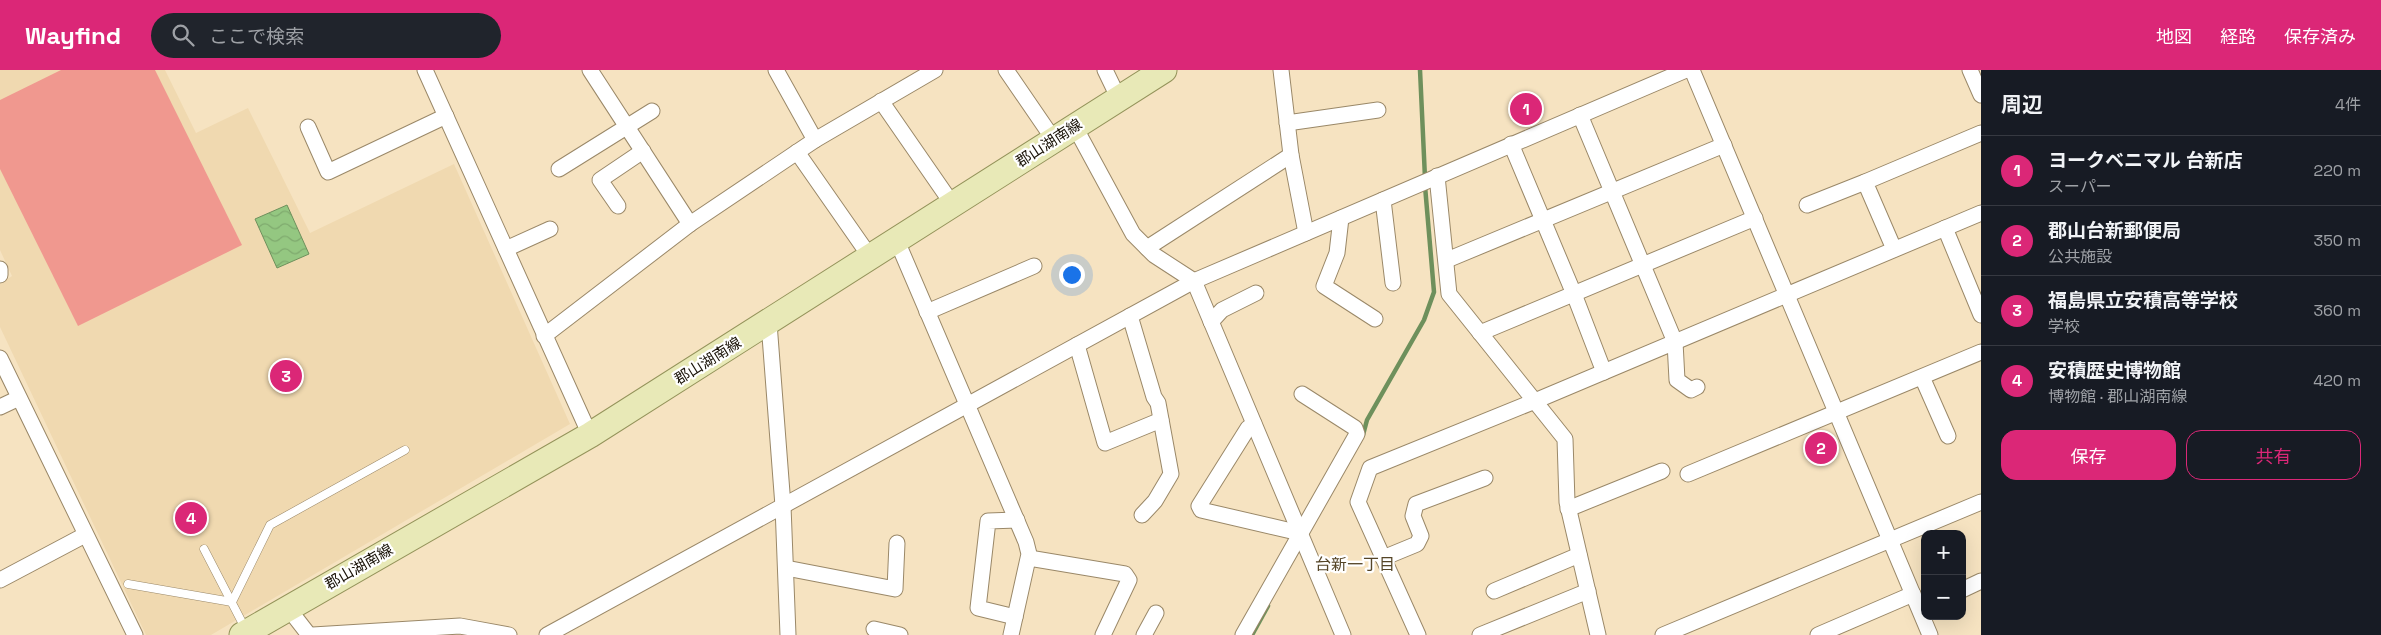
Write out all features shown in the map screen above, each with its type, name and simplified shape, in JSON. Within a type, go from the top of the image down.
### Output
[{"type":"main road","name":"郡山湖南線","points":[[244,633],[590,435],[1164,70]]},
{"type":"street","points":[[425,70],[590,435]]},
{"type":"street","points":[[590,70],[690,224]]},
{"type":"street","points":[[776,70],[815,140]]},
{"type":"street","points":[[544,336],[690,224],[815,140],[935,70]]},
{"type":"street","points":[[1006,70],[1054,140]]},
{"type":"street","points":[[1105,70],[1119,99]]},
{"type":"street","points":[[1281,70],[1291,155],[1306,233]]},
{"type":"street","points":[[548,635],[1194,281],[1686,70]]},
{"type":"street","points":[[1692,70],[1788,294],[1890,540],[1919,603],[1930,635]]},
{"type":"street","points":[[1970,70],[1981,95]]},
{"type":"street","points":[[881,101],[953,205]]},
{"type":"street","points":[[1287,123],[1378,110]]},
{"type":"street","points":[[559,169],[652,111]]},
{"type":"street","points":[[1580,115],[1675,342],[1677,380],[1691,390],[1698,388]]},
{"type":"street","points":[[308,127],[328,172],[446,116]]},
{"type":"street","points":[[1075,127],[1132,234],[1147,248],[1194,281],[1343,635]]},
{"type":"street","points":[[1807,205],[1981,133]]},
{"type":"street","points":[[1511,144],[1574,294],[1604,372]]},
{"type":"street","points":[[1446,260],[1724,145]]},
{"type":"street","points":[[618,206],[600,180],[643,151]]},
{"type":"street","points":[[797,152],[871,258]]},
{"type":"street","points":[[1147,248],[1291,155]]},
{"type":"street","points":[[1437,176],[1449,294],[1565,439],[1568,509],[1598,635]]},
{"type":"street","points":[[1865,182],[1894,250]]},
{"type":"street","points":[[1383,200],[1394,282]]},
{"type":"street","points":[[1418,635],[1358,502],[1370,468],[1535,401],[1981,212]]},
{"type":"street","points":[[1341,218],[1337,253],[1324,286],[1375,319]]},
{"type":"street","points":[[1480,333],[1755,218]]},
{"type":"street","points":[[1945,228],[1981,315]]},
{"type":"street","points":[[506,249],[550,229]]},
{"type":"street","points":[[897,241],[1026,542],[1029,558],[1011,635]]},
{"type":"street","points":[[927,312],[1034,266]]},
{"type":"street","points":[[0,269],[0,275]]},
{"type":"street","points":[[1211,322],[1222,310],[1256,293]]},
{"type":"street","points":[[1130,316],[1154,397],[1158,403],[1171,474],[1154,501],[1142,515]]},
{"type":"street","points":[[769,322],[783,506],[788,635]]},
{"type":"street","points":[[1077,345],[1105,444],[1161,420]]},
{"type":"street","points":[[1688,474],[1981,352]]},
{"type":"street","points":[[0,358],[135,635]]},
{"type":"street","points":[[1922,377],[1948,436]]},
{"type":"street","points":[[1243,635],[1357,434],[1355,428],[1302,394]]},
{"type":"street","points":[[0,407],[19,398]]},
{"type":"street","points":[[1254,424],[1248,428],[1199,506],[1200,510],[1300,533]]},
{"type":"street","points":[[1568,509],[1662,471]]},
{"type":"street","points":[[1383,558],[1416,544],[1421,536],[1413,516],[1416,504],[1485,478]]},
{"type":"street","points":[[1663,635],[1981,502]]},
{"type":"street","points":[[1015,617],[978,608],[988,521],[1017,520]]},
{"type":"street","points":[[0,580],[85,535]]},
{"type":"street","points":[[786,568],[895,588],[898,543]]},
{"type":"street","points":[[1494,590],[1579,555]]},
{"type":"street","points":[[1029,558],[1125,574],[1129,580],[1103,635]]},
{"type":"street","points":[[1966,588],[1981,582]]},
{"type":"street","points":[[1480,635],[1588,591]]},
{"type":"street","points":[[1818,635],[1919,603]]},
{"type":"street","points":[[288,608],[309,635]]},
{"type":"street","points":[[1144,635],[1156,613]]},
{"type":"street","points":[[313,635],[402,632],[460,626],[509,635]]},
{"type":"street","points":[[874,630],[900,635]]},
{"type":"lane","points":[[232,602],[270,525],[406,450]]},
{"type":"lane","points":[[204,550],[232,602],[244,633]]},
{"type":"lane","points":[[128,584],[232,602]]},
{"type":"shaded area","points":[[0,70],[165,70],[196,133],[248,108],[310,233],[454,164],[570,424],[211,635],[146,635],[0,327],[0,284],[12,276],[0,250]]},
{"type":"shaded area","points":[[61,70],[155,70],[242,245],[78,326],[0,169],[0,100]]},
{"type":"water","points":[[287,205],[309,254],[277,268],[255,219]]},
{"type":"waterway","points":[[1420,70],[1425,178]]},
{"type":"waterway","points":[[1363,435],[1367,420],[1424,320],[1434,292],[1425,186]]},
{"type":"waterway","points":[[1252,635],[1268,606]]},
{"type":"place","name":"ヨークベニマル 台新店","points":[[1526,109]]},
{"type":"place","name":"福島県立安積高等学校","points":[[286,376]]},
{"type":"place","name":"郡山台新郵便局","points":[[1821,448]]},
{"type":"place","name":"安積歴史博物館","points":[[191,518]]},
{"type":"district","name":"台新一丁目","points":[[1355,564]]}]
